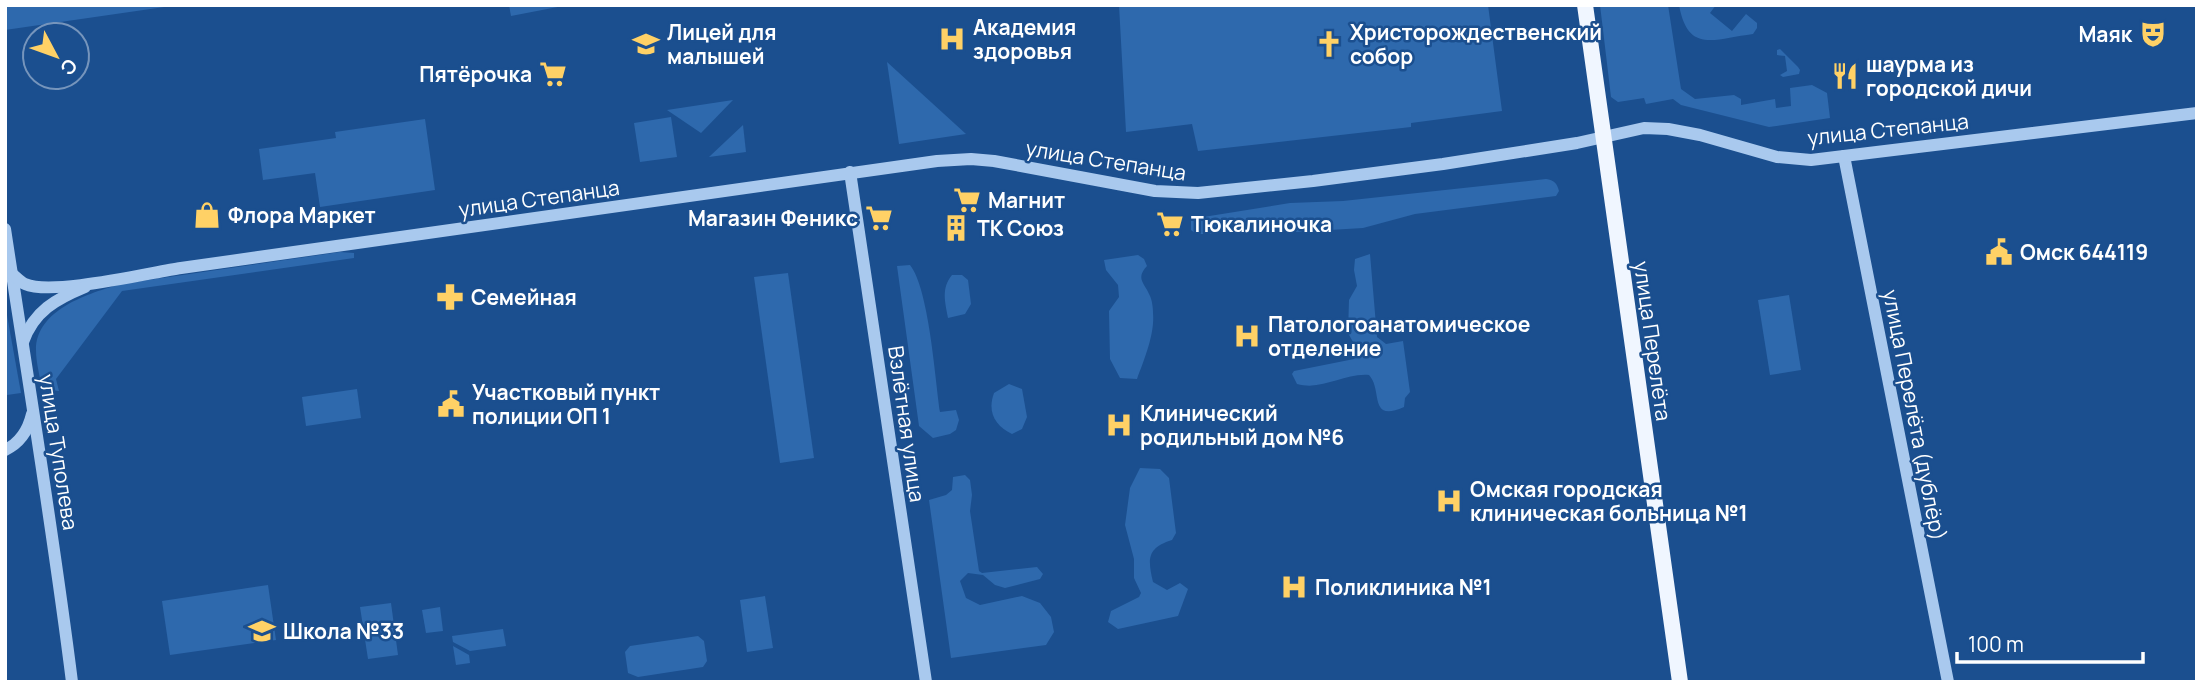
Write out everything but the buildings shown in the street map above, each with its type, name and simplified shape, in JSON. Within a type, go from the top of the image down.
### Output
[{"type":"main road","name":"улица Перелёта","points":[[1585,5],[1681,682]]},
{"type":"street","name":"улица Степанца","points":[[12,274],[23,284],[34,287],[92,284],[181,268],[850,172],[971,159],[1155,191],[1198,193],[1443,163],[1577,143],[1644,128],[1700,135],[1777,157],[1811,160],[2197,113]]},
{"type":"street","name":"улица Перелёта (дублёр)","points":[[1844,156],[1948,682]]},
{"type":"street","name":"Взлётная улица","points":[[850,172],[926,682]]},
{"type":"street","name":"улица Туполева","points":[[5,229],[42,461],[72,682]]},
{"type":"street","name":"улица Степанца","points":[[22,342],[33,320],[45,307],[92,284]]},
{"type":"street","points":[[8,449],[26,430],[32,411]]},
{"type":"street","points":[[8,449],[29,449],[42,461]]},
{"type":"shaded area","points":[[5,5],[178,5],[67,21],[21,21],[21,28],[5,30]]},
{"type":"shaded area","points":[[509,5],[568,5],[511,16]]},
{"type":"shaded area","points":[[1119,5],[1488,5],[1502,111],[1411,123],[1411,127],[1198,151],[1192,124],[1126,132]]},
{"type":"shaded area","points":[[1600,5],[1668,5],[1681,89],[1695,99],[1734,95],[1741,99],[1741,105],[1775,99],[1776,108],[1791,106],[1790,88],[1812,85],[1827,93],[1830,118],[1769,127],[1681,105],[1673,99],[1646,104],[1644,98],[1618,102],[1611,97]]},
{"type":"shaded area","points":[[1679,5],[1716,5],[1710,13],[1732,31],[1746,14],[1757,23],[1757,28],[1753,34],[1705,40],[1689,31]]},
{"type":"shaded area","points":[[1780,49],[1798,67],[1799,74],[1783,77],[1780,75],[1787,71],[1785,56],[1777,55],[1777,50]]},
{"type":"shaded area","points":[[887,62],[966,134],[899,144]]},
{"type":"shaded area","points":[[733,100],[701,133],[667,110]]},
{"type":"shaded area","points":[[671,117],[677,157],[640,162],[634,123]]},
{"type":"shaded area","points":[[425,119],[435,190],[320,207],[315,173],[263,180],[259,149],[336,138],[335,132]]},
{"type":"shaded area","points":[[743,125],[746,152],[709,157]]},
{"type":"shaded area","points":[[1546,179],[1556,184],[1559,191],[1556,196],[1415,214],[1363,228],[1296,232],[1229,231],[1206,234],[1196,234],[1191,230],[1191,221],[1197,218],[1290,203],[1343,201]]},
{"type":"shaded area","points":[[340,252],[354,253],[354,258],[122,291],[56,379],[59,391],[42,389],[36,355],[38,336],[55,313],[80,298],[121,284]]},
{"type":"shaded area","points":[[1370,254],[1377,337],[1386,344],[1403,341],[1410,392],[1405,398],[1404,407],[1393,411],[1381,408],[1369,375],[1306,386],[1297,384],[1292,374],[1294,371],[1354,359],[1358,351],[1348,333],[1349,300],[1357,286],[1355,259]]},
{"type":"shaded area","points":[[1138,255],[1144,259],[1147,266],[1141,278],[1152,302],[1152,330],[1137,379],[1120,378],[1110,359],[1109,311],[1119,297],[1118,285],[1106,270],[1104,260]]},
{"type":"shaded area","points":[[910,265],[917,277],[927,313],[940,412],[956,410],[959,420],[956,430],[933,438],[919,426],[897,266]]},
{"type":"shaded area","points":[[788,273],[814,458],[780,463],[754,277]]},
{"type":"shaded area","points":[[952,275],[962,275],[968,280],[971,304],[965,314],[948,318],[945,290]]},
{"type":"shaded area","points":[[1789,295],[1801,370],[1770,375],[1758,300]]},
{"type":"shaded area","points":[[5,304],[21,393],[7,395],[5,380]]},
{"type":"shaded area","points":[[1009,384],[1022,389],[1027,417],[1022,429],[1012,434],[997,423],[991,406],[994,393]]},
{"type":"shaded area","points":[[357,389],[361,418],[306,426],[302,397]]},
{"type":"shaded area","points":[[1140,468],[1160,469],[1169,478],[1176,533],[1172,540],[1153,551],[1150,567],[1153,582],[1167,590],[1180,583],[1188,589],[1178,616],[1118,629],[1108,622],[1111,611],[1139,597],[1141,593],[1134,578],[1134,559],[1125,525],[1130,488]]},
{"type":"shaded area","points":[[965,475],[970,480],[970,511],[979,571],[982,573],[1037,567],[1043,574],[1040,579],[1005,588],[995,585],[983,575],[968,573],[960,581],[966,598],[980,605],[1022,596],[1040,603],[1051,617],[1054,632],[1046,645],[951,658],[929,500],[946,495],[952,490],[953,477]]},
{"type":"shaded area","points":[[268,585],[276,640],[170,655],[162,601]]},
{"type":"shaded area","points":[[765,596],[773,648],[747,652],[740,600]]},
{"type":"shaded area","points":[[391,603],[398,655],[368,659],[360,607]]},
{"type":"shaded area","points":[[440,607],[443,631],[426,633],[422,610]]},
{"type":"shaded area","points":[[503,629],[506,646],[470,651],[453,642],[452,636]]},
{"type":"shaded area","points":[[698,636],[704,641],[707,661],[703,667],[638,677],[628,673],[625,652],[630,646]]},
{"type":"shaded area","points":[[453,646],[469,655],[470,663],[456,665]]},
{"type":"place","name":"Маяк","points":[[2153,34]]},
{"type":"place","name":"Академия здоровья","points":[[952,39]]},
{"type":"place","name":"Лицей для малышей","points":[[646,44]]},
{"type":"place","name":"Христорождественский собор","points":[[1329,44]]},
{"type":"place","name":"Пятёрочка","points":[[553,74]]},
{"type":"place","name":"шаурма из городской дичи","points":[[1845,76]]},
{"type":"place","name":"Магнит","points":[[967,200]]},
{"type":"place","name":"Флора Маркет","points":[[207,215]]},
{"type":"place","name":"Магазин Феникс","points":[[879,218]]},
{"type":"place","name":"Тюкалиночка","points":[[1170,224]]},
{"type":"place","name":"ТК Союз","points":[[956,228]]},
{"type":"place","name":"Омск 644119","points":[[1999,252]]},
{"type":"place","name":"Семейная","points":[[450,297]]},
{"type":"place","name":"Патологоанатомическое отделение","points":[[1247,336]]},
{"type":"place","name":"Участковый пункт полиции ОП 1","points":[[451,404]]},
{"type":"place","name":"Клинический родильный дом №6","points":[[1119,425]]},
{"type":"place","name":"Омская городская клиническая больница №1","points":[[1449,501]]},
{"type":"place","name":"Поликлиника №1","points":[[1294,587]]},
{"type":"place","name":"Школа №33","points":[[262,631]]}]
